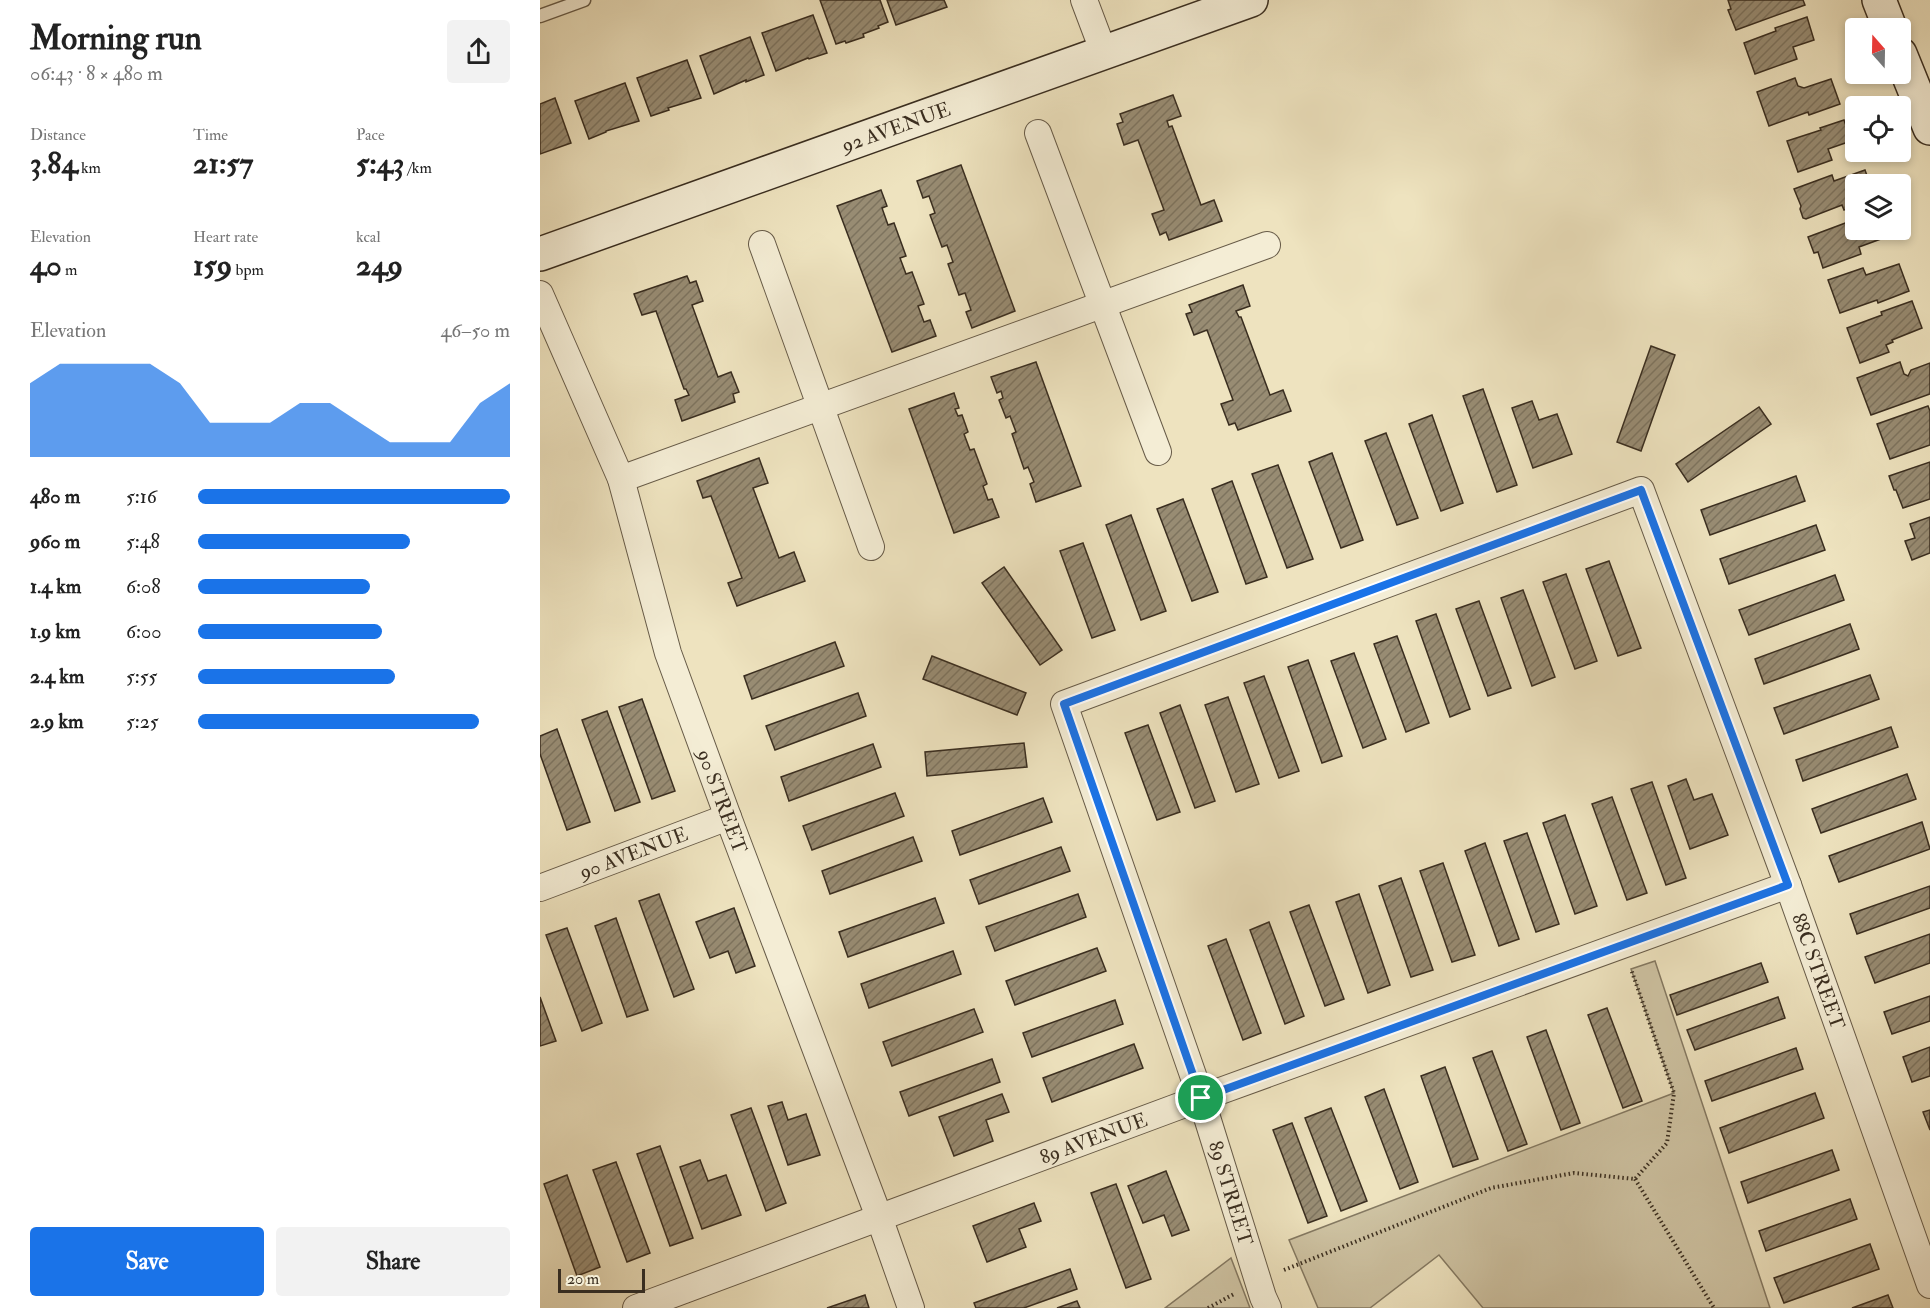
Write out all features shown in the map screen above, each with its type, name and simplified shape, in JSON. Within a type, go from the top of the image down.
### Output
[{"type":"street","points":[[1084,0],[1104,53]]},
{"type":"street","name":"92 AVENUE","points":[[540,254],[1251,0]]},
{"type":"street","points":[[1879,0],[1886,18]]},
{"type":"street","points":[[1911,81],[1930,128]]},
{"type":"street","points":[[1038,133],[1158,452]]},
{"type":"street","points":[[762,244],[872,547]]},
{"type":"street","points":[[621,479],[1267,245]]},
{"type":"street","name":"90 STREET","points":[[540,294],[621,479],[668,653],[911,1308]]},
{"type":"street","name":"88C STREET","points":[[1064,704],[1641,490],[1788,885],[1930,1285]]},
{"type":"street","name":"89 STREET","points":[[1064,704],[1201,1098],[1268,1308]]},
{"type":"street","name":"90 AVENUE","points":[[540,888],[728,817]]},
{"type":"street","name":"89 AVENUE","points":[[636,1308],[1201,1098],[1788,885]]},
{"type":"lane","points":[[540,16],[584,0]]},
{"type":"path","points":[[1631,969],[1674,1093],[1667,1143],[1635,1179]]},
{"type":"path","points":[[1208,1308],[1258,1280],[1491,1188],[1574,1173],[1635,1179]]},
{"type":"path","points":[[1635,1179],[1714,1308]]},
{"type":"shaded area","points":[[1655,961],[1770,1308],[1483,1308],[1439,1255],[1370,1308],[1318,1308],[1289,1240],[1674,1093],[1631,969]]},
{"type":"shaded area","points":[[1231,1258],[1250,1308],[1165,1308]]},
{"type":"building","points":[[820,0],[880,0],[888,22],[863,34],[864,37],[836,44]]},
{"type":"building","points":[[887,0],[944,0],[947,7],[896,25]]},
{"type":"building","points":[[1728,0],[1803,0],[1805,5],[1736,30],[1728,10],[1731,9]]},
{"type":"building","points":[[813,15],[827,53],[776,71],[762,33]]},
{"type":"building","points":[[1807,17],[1814,40],[1793,47],[1797,59],[1755,74],[1744,43],[1776,31],[1775,28]]},
{"type":"building","points":[[750,37],[764,75],[714,94],[700,56]]},
{"type":"building","points":[[687,60],[701,98],[651,116],[637,78]]},
{"type":"building","points":[[1795,78],[1798,86],[1804,88],[1831,79],[1840,104],[1809,115],[1808,112],[1769,126],[1757,92]]},
{"type":"building","points":[[625,83],[639,121],[589,139],[575,101]]},
{"type":"building","points":[[1173,95],[1181,116],[1167,121],[1169,127],[1172,126],[1201,205],[1214,200],[1222,221],[1169,240],[1166,232],[1160,235],[1152,214],[1164,210],[1138,140],[1124,145],[1117,124],[1123,122],[1120,114]]},
{"type":"building","points":[[555,98],[571,143],[540,154],[540,104]]},
{"type":"building","points":[[1844,120],[1845,143],[1828,149],[1832,160],[1798,172],[1787,141],[1821,130],[1820,128]]},
{"type":"building","points":[[961,165],[1015,311],[972,328],[966,312],[971,310],[965,293],[959,295],[948,264],[953,262],[947,245],[942,247],[930,215],[935,213],[929,196],[923,198],[917,181]]},
{"type":"building","points":[[1865,170],[1866,174],[1854,174]]},
{"type":"building","points":[[1832,175],[1834,181],[1845,177],[1845,210],[1842,205],[1806,219],[1803,218],[1794,189]]},
{"type":"building","points":[[881,190],[887,206],[882,208],[888,225],[894,223],[906,256],[900,258],[906,274],[912,272],[924,304],[918,306],[924,322],[930,320],[936,336],[892,352],[837,206]]},
{"type":"building","points":[[1845,223],[1845,240],[1878,240],[1859,247],[1861,254],[1823,268],[1818,252],[1814,253],[1808,237]]},
{"type":"building","points":[[1899,264],[1909,291],[1878,303],[1877,300],[1840,313],[1828,280],[1863,268],[1866,275]]},
{"type":"building","points":[[687,276],[690,283],[696,281],[703,301],[692,305],[718,377],[731,372],[739,392],[733,394],[735,402],[682,421],[675,400],[689,395],[684,389],[656,311],[642,315],[634,294]]},
{"type":"building","points":[[1243,285],[1250,306],[1236,311],[1241,317],[1270,395],[1283,390],[1291,411],[1238,430],[1235,423],[1229,425],[1221,404],[1233,400],[1207,330],[1194,335],[1186,314],[1192,312],[1189,305]]},
{"type":"building","points":[[1912,301],[1922,328],[1892,340],[1893,342],[1886,345],[1889,352],[1860,363],[1847,328]]},
{"type":"building","points":[[1651,346],[1675,355],[1641,451],[1617,442]]},
{"type":"building","points":[[1036,362],[1081,486],[1036,502],[1030,484],[1034,482],[1028,467],[1024,469],[1012,434],[1016,432],[1010,416],[1006,418],[999,400],[1003,398],[1001,391],[997,393],[991,377]]},
{"type":"building","points":[[1900,362],[1904,374],[1908,376],[1911,370],[1930,363],[1930,394],[1871,415],[1857,378]]},
{"type":"building","points":[[1483,389],[1517,485],[1497,492],[1463,396]]},
{"type":"building","points":[[954,393],[959,408],[955,409],[958,416],[962,415],[968,432],[964,434],[970,450],[974,449],[987,484],[983,486],[988,500],[992,499],[999,517],[954,533],[909,409]]},
{"type":"building","points":[[1532,401],[1539,420],[1557,414],[1572,454],[1533,468],[1512,408]]},
{"type":"building","points":[[1928,406],[1930,445],[1890,459],[1877,424]]},
{"type":"building","points":[[1759,407],[1771,424],[1688,482],[1676,464]]},
{"type":"building","points":[[1432,415],[1463,503],[1441,511],[1409,424]]},
{"type":"building","points":[[1386,433],[1418,518],[1397,525],[1365,441]]},
{"type":"building","points":[[1332,453],[1363,540],[1341,548],[1309,462]]},
{"type":"building","points":[[759,458],[768,483],[753,488],[779,558],[794,552],[805,581],[737,606],[728,583],[742,578],[711,496],[703,498],[697,481]]},
{"type":"building","points":[[1930,462],[1930,499],[1903,508],[1889,476]]},
{"type":"building","points":[[1278,465],[1313,559],[1287,568],[1252,474]]},
{"type":"building","points":[[1796,476],[1805,501],[1710,535],[1701,510]]},
{"type":"building","points":[[1232,481],[1267,577],[1246,584],[1212,489]]},
{"type":"building","points":[[1183,499],[1218,592],[1192,601],[1157,509]]},
{"type":"building","points":[[1131,515],[1166,611],[1141,620],[1106,525]]},
{"type":"building","points":[[1930,517],[1930,553],[1912,560],[1905,541],[1915,538],[1910,524]]},
{"type":"building","points":[[1816,525],[1825,550],[1729,584],[1720,559]]},
{"type":"building","points":[[1083,543],[1115,630],[1092,638],[1060,551]]},
{"type":"building","points":[[1609,561],[1641,648],[1618,656],[1586,569]]},
{"type":"building","points":[[1004,567],[1062,650],[1040,665],[982,583]]},
{"type":"building","points":[[1566,574],[1597,661],[1575,669],[1543,582]]},
{"type":"building","points":[[1835,575],[1844,600],[1749,635],[1739,610]]},
{"type":"building","points":[[1523,590],[1555,677],[1532,686],[1501,598]]},
{"type":"building","points":[[1479,601],[1511,688],[1488,696],[1456,609]]},
{"type":"building","points":[[1436,614],[1470,709],[1450,717],[1416,621]]},
{"type":"building","points":[[1850,624],[1859,649],[1764,684],[1755,659]]},
{"type":"building","points":[[1397,636],[1429,723],[1406,732],[1374,644]]},
{"type":"building","points":[[835,642],[844,666],[752,699],[744,676]]},
{"type":"building","points":[[1354,653],[1386,739],[1363,748],[1331,661]]},
{"type":"building","points":[[932,656],[1026,693],[1017,715],[923,679]]},
{"type":"building","points":[[1308,660],[1342,756],[1322,763],[1288,667]]},
{"type":"building","points":[[1870,675],[1879,699],[1784,734],[1774,708]]},
{"type":"building","points":[[1264,676],[1299,771],[1279,778],[1244,683]]},
{"type":"building","points":[[858,693],[866,716],[775,750],[766,726]]},
{"type":"building","points":[[1228,697],[1259,784],[1236,792],[1205,705]]},
{"type":"building","points":[[642,699],[675,791],[652,799],[619,707]]},
{"type":"building","points":[[1180,705],[1215,801],[1195,808],[1160,713]]},
{"type":"building","points":[[607,711],[640,802],[615,811],[582,720]]},
{"type":"building","points":[[1148,725],[1180,812],[1157,820],[1125,733]]},
{"type":"building","points":[[1891,727],[1898,747],[1803,781],[1796,760]]},
{"type":"building","points":[[557,729],[590,822],[567,830],[540,754],[540,736]]},
{"type":"building","points":[[1024,743],[1027,767],[927,776],[925,752]]},
{"type":"building","points":[[873,744],[881,767],[789,801],[781,777]]},
{"type":"building","points":[[1907,774],[1916,799],[1821,833],[1812,809]]},
{"type":"building","points":[[1686,779],[1694,800],[1712,794],[1728,835],[1690,849],[1668,786]]},
{"type":"building","points":[[1652,782],[1686,878],[1666,885],[1631,789]]},
{"type":"building","points":[[895,793],[904,816],[812,850],[803,826]]},
{"type":"building","points":[[1612,797],[1647,893],[1627,900],[1592,804]]},
{"type":"building","points":[[1043,798],[1052,822],[960,855],[952,831]]},
{"type":"building","points":[[1565,815],[1597,906],[1575,914],[1543,823]]},
{"type":"building","points":[[1922,822],[1930,849],[1839,882],[1829,856]]},
{"type":"building","points":[[1527,833],[1559,924],[1536,932],[1504,841]]},
{"type":"building","points":[[913,837],[922,861],[830,894],[822,871]]},
{"type":"building","points":[[1485,843],[1519,939],[1499,946],[1465,851]]},
{"type":"building","points":[[1061,847],[1070,871],[979,904],[970,880]]},
{"type":"building","points":[[1443,863],[1475,955],[1452,962],[1420,871]]},
{"type":"building","points":[[1401,878],[1433,970],[1411,977],[1379,886]]},
{"type":"building","points":[[1930,886],[1930,908],[1857,934],[1850,914]]},
{"type":"building","points":[[659,894],[694,989],[674,997],[639,901]]},
{"type":"building","points":[[1078,894],[1086,917],[995,951],[986,927]]},
{"type":"building","points":[[1359,894],[1390,985],[1368,993],[1336,902]]},
{"type":"building","points":[[935,898],[944,923],[848,957],[839,932]]},
{"type":"building","points":[[1309,905],[1344,999],[1325,1006],[1290,912]]},
{"type":"building","points":[[734,908],[755,966],[736,973],[728,951],[710,958],[696,922]]},
{"type":"building","points":[[616,918],[648,1010],[627,1017],[595,926]]},
{"type":"building","points":[[1269,922],[1304,1016],[1285,1024],[1250,930]]},
{"type":"building","points":[[567,928],[602,1023],[582,1031],[546,935]]},
{"type":"building","points":[[1930,934],[1930,963],[1875,983],[1865,957]]},
{"type":"building","points":[[1226,939],[1261,1033],[1243,1040],[1208,946]]},
{"type":"building","points":[[1097,948],[1106,971],[1015,1005],[1006,981]]},
{"type":"building","points":[[953,951],[961,974],[869,1008],[861,984]]},
{"type":"building","points":[[1761,963],[1768,982],[1677,1015],[1670,995]]},
{"type":"building","points":[[1930,996],[1930,1021],[1892,1034],[1884,1012]]},
{"type":"building","points":[[540,997],[556,1041],[540,1046]]},
{"type":"building","points":[[1778,997],[1785,1018],[1695,1050],[1687,1030]]},
{"type":"building","points":[[1115,1000],[1123,1024],[1032,1057],[1023,1033]]},
{"type":"building","points":[[1607,1008],[1642,1101],[1623,1108],[1588,1015]]},
{"type":"building","points":[[974,1009],[983,1032],[892,1066],[883,1042]]},
{"type":"building","points":[[1546,1030],[1580,1123],[1561,1130],[1527,1037]]},
{"type":"building","points":[[1134,1044],[1143,1068],[1052,1102],[1043,1078]]},
{"type":"building","points":[[1930,1047],[1930,1076],[1912,1082],[1903,1057]]},
{"type":"building","points":[[1796,1048],[1803,1069],[1712,1101],[1705,1081]]},
{"type":"building","points":[[1492,1051],[1527,1144],[1508,1151],[1473,1058]]},
{"type":"building","points":[[992,1059],[1000,1082],[909,1116],[900,1092]]},
{"type":"building","points":[[1445,1067],[1478,1159],[1453,1167],[1421,1076]]},
{"type":"building","points":[[1384,1089],[1418,1182],[1400,1189],[1365,1097]]},
{"type":"building","points":[[1815,1093],[1824,1118],[1729,1153],[1720,1128]]},
{"type":"building","points":[[1002,1094],[1009,1112],[986,1120],[993,1141],[954,1156],[939,1117]]},
{"type":"building","points":[[782,1102],[788,1120],[806,1114],[820,1155],[788,1165],[768,1106]]},
{"type":"building","points":[[751,1108],[786,1203],[766,1211],[731,1115]]},
{"type":"building","points":[[1331,1108],[1367,1201],[1341,1211],[1305,1118]]},
{"type":"building","points":[[1930,1110],[1930,1130],[1923,1112]]},
{"type":"building","points":[[1292,1123],[1327,1216],[1308,1223],[1273,1130]]},
{"type":"building","points":[[660,1146],[693,1238],[670,1246],[637,1154]]},
{"type":"building","points":[[1832,1150],[1839,1170],[1748,1203],[1741,1182]]},
{"type":"building","points":[[700,1160],[708,1181],[726,1175],[741,1215],[702,1229],[680,1167]]},
{"type":"building","points":[[616,1162],[650,1253],[627,1262],[593,1170]]},
{"type":"building","points":[[1166,1171],[1189,1230],[1172,1236],[1164,1215],[1143,1223],[1128,1186]]},
{"type":"building","points":[[567,1175],[600,1267],[577,1276],[544,1184]]},
{"type":"building","points":[[1116,1184],[1151,1279],[1126,1288],[1091,1193]]},
{"type":"building","points":[[1850,1199],[1857,1219],[1766,1251],[1759,1231]]},
{"type":"building","points":[[1034,1203],[1041,1221],[1019,1229],[1026,1247],[987,1262],[973,1226]]},
{"type":"building","points":[[1870,1244],[1879,1269],[1784,1303],[1774,1278]]},
{"type":"building","points":[[1070,1269],[1077,1289],[1024,1308],[976,1308],[974,1303]]},
{"type":"building","points":[[865,1295],[869,1308],[827,1308]]},
{"type":"building","points":[[1888,1295],[1893,1308],[1852,1308]]},
{"type":"building","points":[[1077,1301],[1080,1308],[1057,1308]]},
{"type":"route","points":[[1641,490],[1788,885],[1201,1098],[1064,704],[1641,490]]}]
